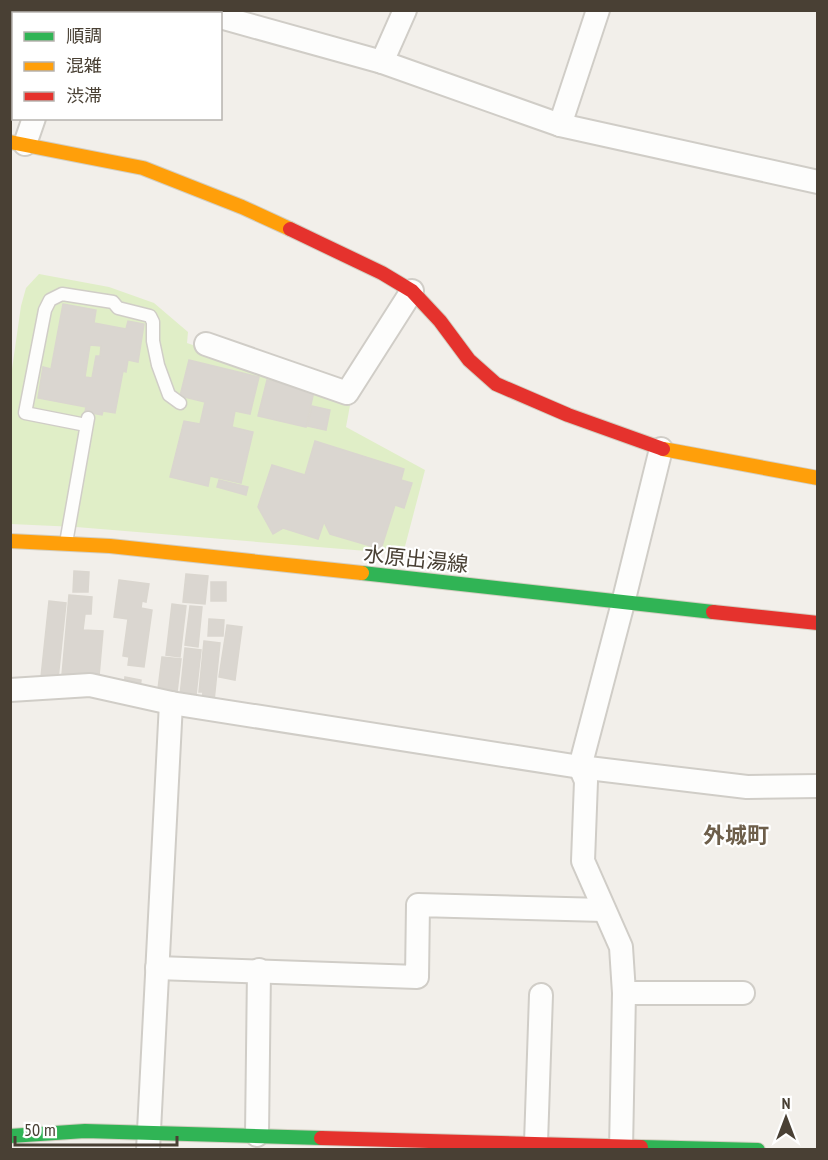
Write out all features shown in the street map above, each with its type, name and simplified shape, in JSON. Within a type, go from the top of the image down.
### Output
[{"type":"street","points":[[382,62],[405,10]]},
{"type":"street","points":[[560,125],[598,10]]},
{"type":"street","points":[[222,18],[382,62],[560,125],[818,182]]},
{"type":"street","points":[[33,120],[18,143],[143,168],[242,207],[382,273],[412,291],[440,321],[469,360],[496,384],[568,416],[661,449],[818,478]]},
{"type":"street","points":[[206,344],[347,393],[412,291]]},
{"type":"street","points":[[621,1147],[624,993],[621,947],[583,861],[586,781],[580,767],[661,449]]},
{"type":"street","name":"水原出湯線","points":[[10,541],[110,546],[818,623]]},
{"type":"street","points":[[10,690],[90,685],[171,703],[580,767],[747,787],[818,786]]},
{"type":"street","points":[[148,1141],[171,703]]},
{"type":"street","points":[[157,968],[417,976],[418,905],[604,910]]},
{"type":"street","points":[[257,1135],[259,970]]},
{"type":"street","points":[[624,993],[743,993]]},
{"type":"street","points":[[536,1143],[541,995]]},
{"type":"street","points":[[10,1136],[148,1141],[257,1135],[282,1143],[429,1145],[536,1143],[758,1149]]},
{"type":"lane","points":[[66,543],[87,421],[25,413],[45,310],[50,300],[62,294],[113,303],[118,308],[150,316],[153,322],[153,341],[158,365],[169,395],[180,403]]},
{"type":"green space","points":[[39,274],[109,287],[154,303],[188,332],[187,343],[351,400],[346,427],[425,470],[403,554],[76,527],[11,524],[11,376],[21,306],[26,288]]},
{"type":"building","points":[[63,304],[96,310],[94,323],[126,329],[128,321],[144,324],[138,362],[128,360],[126,372],[123,371],[115,413],[103,411],[102,415],[85,412],[86,407],[38,398],[43,367],[51,369]],"holes":[[[90,345],[101,346],[100,356],[96,356],[92,378],[85,377]]]},
{"type":"building","points":[[189,360],[259,377],[250,414],[235,411],[232,427],[253,432],[241,483],[210,476],[208,486],[170,477],[184,421],[200,424],[205,402],[180,396]]},
{"type":"building","points":[[267,380],[314,391],[306,427],[258,416]]},
{"type":"building","points":[[312,406],[330,410],[326,430],[307,426]]},
{"type":"building","points":[[315,441],[404,469],[401,480],[412,483],[404,508],[395,505],[381,549],[330,534],[324,522],[318,539],[283,528],[273,534],[258,507],[272,465],[305,475]]},
{"type":"building","points":[[219,480],[248,487],[246,495],[217,487]]},
{"type":"building","points":[[74,571],[89,572],[88,592],[73,592]]},
{"type":"building","points":[[186,574],[208,576],[205,604],[183,602]]},
{"type":"building","points":[[119,580],[149,584],[146,602],[142,601],[141,608],[152,610],[144,667],[128,665],[129,657],[123,656],[128,619],[114,617]]},
{"type":"building","points":[[211,582],[226,582],[226,601],[211,601]]},
{"type":"building","points":[[69,595],[92,597],[91,614],[85,614],[83,630],[103,631],[99,676],[62,675]]},
{"type":"building","points":[[49,601],[66,603],[58,679],[41,677]]},
{"type":"building","points":[[172,604],[186,606],[180,657],[166,655]]},
{"type":"building","points":[[190,606],[202,607],[198,647],[185,645]]},
{"type":"building","points":[[209,619],[224,620],[223,636],[208,636]]},
{"type":"building","points":[[227,625],[242,627],[235,680],[219,677]]},
{"type":"building","points":[[204,641],[220,643],[214,701],[202,700],[203,692],[199,692]]},
{"type":"building","points":[[185,648],[201,650],[196,695],[185,694],[184,697],[180,696]]},
{"type":"building","points":[[162,657],[181,659],[177,692],[158,689]]},
{"type":"building","points":[[125,677],[141,680],[140,688],[124,687]]},
{"type":"traffic: fast","points":[[362,573],[713,612]]},
{"type":"traffic: fast","points":[[10,1136],[85,1131],[321,1138]]},
{"type":"traffic: fast","points":[[641,1147],[758,1150]]},
{"type":"traffic: slow","points":[[10,142],[143,168],[242,207],[290,229]]},
{"type":"traffic: slow","points":[[663,449],[818,478]]},
{"type":"traffic: slow","points":[[10,541],[110,546],[362,573]]},
{"type":"traffic: jam","points":[[290,229],[382,273],[412,291],[440,321],[469,360],[496,384],[568,415],[663,449]]},
{"type":"traffic: jam","points":[[713,612],[818,623]]},
{"type":"traffic: jam","points":[[321,1138],[641,1147]]},
{"type":"district","name":"外城町","points":[[736,835]]}]
